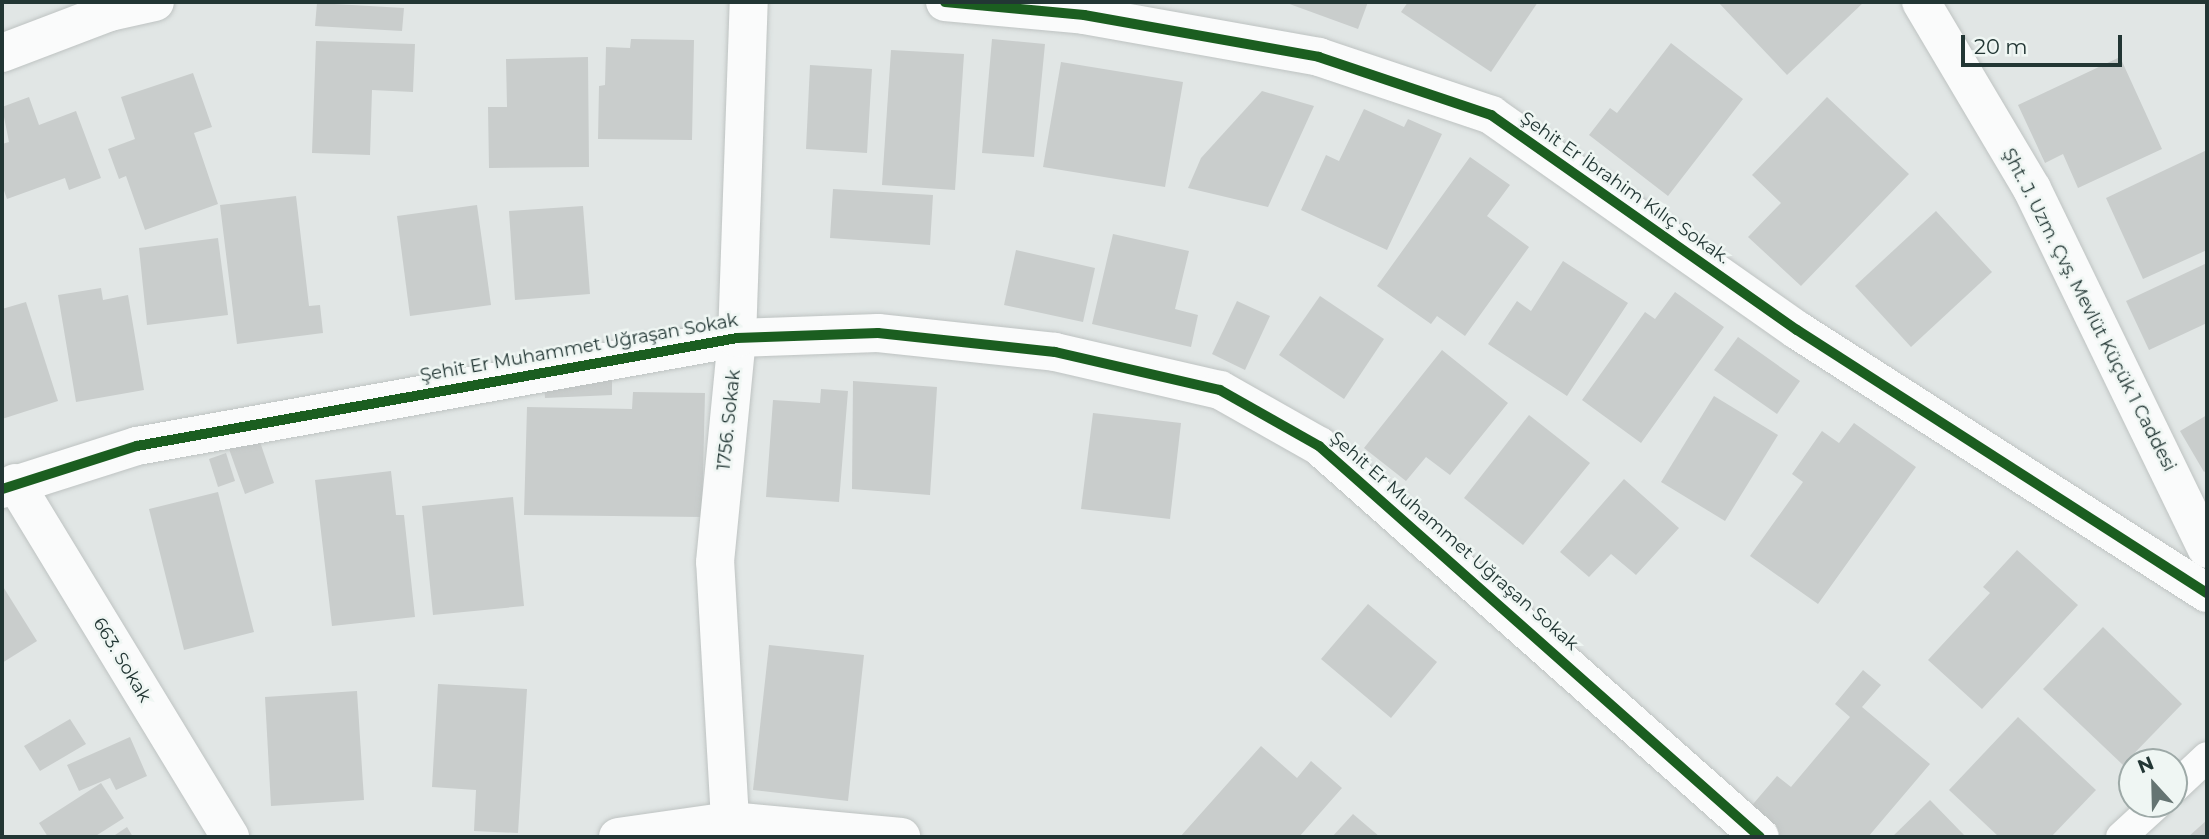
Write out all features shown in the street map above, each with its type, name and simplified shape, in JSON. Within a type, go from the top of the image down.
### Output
[{"type":"street","points":[[2,53],[110,12],[155,2]]},
{"type":"street","name":"1756. Sokak","points":[[731,829],[715,562],[737,338],[749,2]]},
{"type":"street","name":"Şehit Er İbrahim Kılıç Sokak.","points":[[945,2],[1084,15],[1319,57],[1491,115],[1797,330],[2207,593]]},
{"type":"street","name":"Şht. J. Uzm. Çvş. Mevlüt Küçük 1 Caddesi","points":[[1921,2],[2032,189],[2207,549]]},
{"type":"street","name":"Şehit Er Muhammet Uğraşan Sokak","points":[[8,486],[137,446],[737,338],[877,333],[1055,352],[1220,390],[1319,446],[1760,837]]},
{"type":"street","name":"663. Sokak","points":[[8,486],[230,837]]},
{"type":"street","points":[[618,837],[731,829],[901,837]]},
{"type":"lane","points":[[2188,775],[2207,757]]},
{"type":"lane","points":[[2121,837],[2142,818]]},
{"type":"building","points":[[1284,2],[1368,2],[1358,29]]},
{"type":"building","points":[[1408,2],[1538,2],[1491,72],[1401,12]]},
{"type":"building","points":[[1718,2],[1864,2],[1787,75]]},
{"type":"building","points":[[317,3],[404,8],[402,31],[315,26]]},
{"type":"building","points":[[631,39],[694,40],[692,140],[598,139],[599,86],[605,85],[606,47],[630,48]]},
{"type":"building","points":[[992,39],[1045,44],[1034,157],[982,153]]},
{"type":"building","points":[[316,41],[415,44],[413,92],[372,90],[370,155],[312,153]]},
{"type":"building","points":[[1671,43],[1743,99],[1668,196],[1589,135],[1610,108],[1617,113]]},
{"type":"building","points":[[891,50],[964,54],[955,190],[882,185]]},
{"type":"building","points":[[588,57],[589,167],[489,168],[488,107],[507,107],[506,59]]},
{"type":"building","points":[[2120,57],[2162,149],[2078,188],[2063,154],[2045,163],[2018,105]]},
{"type":"building","points":[[1061,62],[1183,82],[1165,187],[1043,167]]},
{"type":"building","points":[[810,65],[872,69],[867,153],[806,149]]},
{"type":"building","points":[[193,73],[212,127],[194,133],[218,204],[145,230],[126,176],[119,179],[108,149],[135,139],[121,97]]},
{"type":"building","points":[[1262,91],[1314,106],[1268,207],[1188,188],[1201,158]]},
{"type":"building","points":[[29,97],[39,125],[76,111],[101,178],[69,190],[65,178],[7,199],[2,185],[2,144],[9,142],[2,107]]},
{"type":"building","points":[[1827,97],[1909,174],[1801,286],[1748,237],[1781,203],[1752,175]]},
{"type":"building","points":[[1364,109],[1404,127],[1408,119],[1442,134],[1387,250],[1301,210],[1326,155],[1339,161]]},
{"type":"building","points":[[2207,150],[2207,250],[2143,279],[2106,198]]},
{"type":"building","points":[[1470,157],[1510,185],[1487,216],[1529,247],[1465,336],[1437,316],[1431,324],[1377,286]]},
{"type":"building","points":[[833,189],[933,195],[930,245],[830,238]]},
{"type":"building","points":[[296,196],[309,306],[320,305],[323,333],[237,344],[220,205]]},
{"type":"building","points":[[477,205],[491,305],[410,316],[397,216]]},
{"type":"building","points":[[583,206],[590,294],[515,300],[509,211]]},
{"type":"building","points":[[1936,211],[1992,272],[1911,347],[1855,286]]},
{"type":"building","points":[[1113,234],[1189,251],[1175,309],[1198,315],[1191,347],[1092,324]]},
{"type":"building","points":[[218,238],[228,315],[147,325],[139,248]]},
{"type":"building","points":[[1016,250],[1095,268],[1083,322],[1004,305]]},
{"type":"building","points":[[1563,261],[1628,303],[1567,396],[1488,344],[1517,301],[1531,311]]},
{"type":"building","points":[[2207,263],[2207,323],[2149,350],[2126,301]]},
{"type":"building","points":[[101,288],[103,300],[128,295],[144,390],[76,402],[58,295]]},
{"type":"building","points":[[1675,292],[1724,327],[1641,443],[1582,400],[1645,312],[1655,319]]},
{"type":"building","points":[[1320,296],[1384,339],[1344,399],[1279,355]]},
{"type":"building","points":[[1237,301],[1270,316],[1245,370],[1212,354]]},
{"type":"building","points":[[26,302],[58,401],[2,419],[2,309]]},
{"type":"building","points":[[1738,337],[1800,381],[1777,414],[1714,370]]},
{"type":"building","points":[[1442,350],[1508,403],[1450,475],[1426,457],[1406,481],[1364,448]]},
{"type":"building","points":[[612,376],[612,395],[545,398],[544,379]]},
{"type":"building","points":[[853,381],[937,387],[930,495],[852,489]]},
{"type":"building","points":[[821,389],[848,391],[839,502],[766,497],[773,400],[820,403]]},
{"type":"building","points":[[633,392],[705,393],[702,517],[524,515],[527,407],[632,409]]},
{"type":"building","points":[[1714,396],[1778,435],[1725,521],[1661,482]]},
{"type":"building","points":[[1093,413],[1181,423],[1170,519],[1081,509]]},
{"type":"building","points":[[1529,415],[1590,463],[1523,545],[1464,498]]},
{"type":"building","points":[[2207,415],[2207,470],[2204,472],[2180,431]]},
{"type":"building","points":[[1854,423],[1916,467],[1818,604],[1750,556],[1803,482],[1792,474],[1822,431],[1839,443]]},
{"type":"building","points":[[259,439],[274,483],[245,494],[229,449]]},
{"type":"building","points":[[226,453],[235,481],[218,487],[209,459]]},
{"type":"building","points":[[391,471],[396,515],[404,515],[415,617],[332,626],[315,480]]},
{"type":"building","points":[[1624,479],[1679,528],[1636,575],[1611,554],[1589,577],[1560,552]]},
{"type":"building","points":[[218,492],[254,632],[184,650],[149,509]]},
{"type":"building","points":[[513,497],[524,606],[433,615],[422,506]]},
{"type":"building","points":[[2017,550],[2078,605],[1982,709],[1928,660],[1990,593],[1983,587]]},
{"type":"building","points":[[2,585],[37,641],[2,663]]},
{"type":"building","points":[[1368,604],[1437,662],[1391,718],[1321,659]]},
{"type":"building","points":[[2103,627],[2182,704],[2139,748],[2118,748],[2118,760],[2043,689]]},
{"type":"building","points":[[769,645],[864,655],[848,801],[753,790]]},
{"type":"building","points":[[1863,670],[1881,685],[1862,707],[1930,764],[1868,837],[1780,837],[1748,810],[1777,776],[1791,787],[1850,717],[1835,704]]},
{"type":"building","points":[[438,684],[527,689],[518,833],[474,831],[476,790],[432,787]]},
{"type":"building","points":[[357,691],[364,800],[271,806],[265,697]]},
{"type":"building","points":[[2018,717],[2096,790],[2051,837],[1999,837],[1949,790]]},
{"type":"building","points":[[70,719],[86,744],[40,771],[24,746]]},
{"type":"building","points":[[130,737],[147,776],[116,790],[110,778],[79,791],[67,765]]},
{"type":"building","points":[[1261,746],[1297,778],[1311,761],[1342,788],[1299,837],[1180,837]]},
{"type":"building","points":[[101,783],[124,818],[94,837],[48,837],[39,823]]},
{"type":"building","points":[[1930,800],[1966,837],[1892,837]]},
{"type":"building","points":[[1353,814],[1380,837],[1332,837]]},
{"type":"building","points":[[2207,820],[2207,837],[2188,837]]},
{"type":"building","points":[[127,827],[133,837],[112,837]]},
{"type":"cycle path","points":[[945,2],[1084,15],[1319,57],[1491,115],[1797,330],[2207,593]]},
{"type":"cycle path","points":[[2,489],[137,446],[737,338],[878,333],[1055,352],[1220,390],[1319,446],[1760,837]]}]
